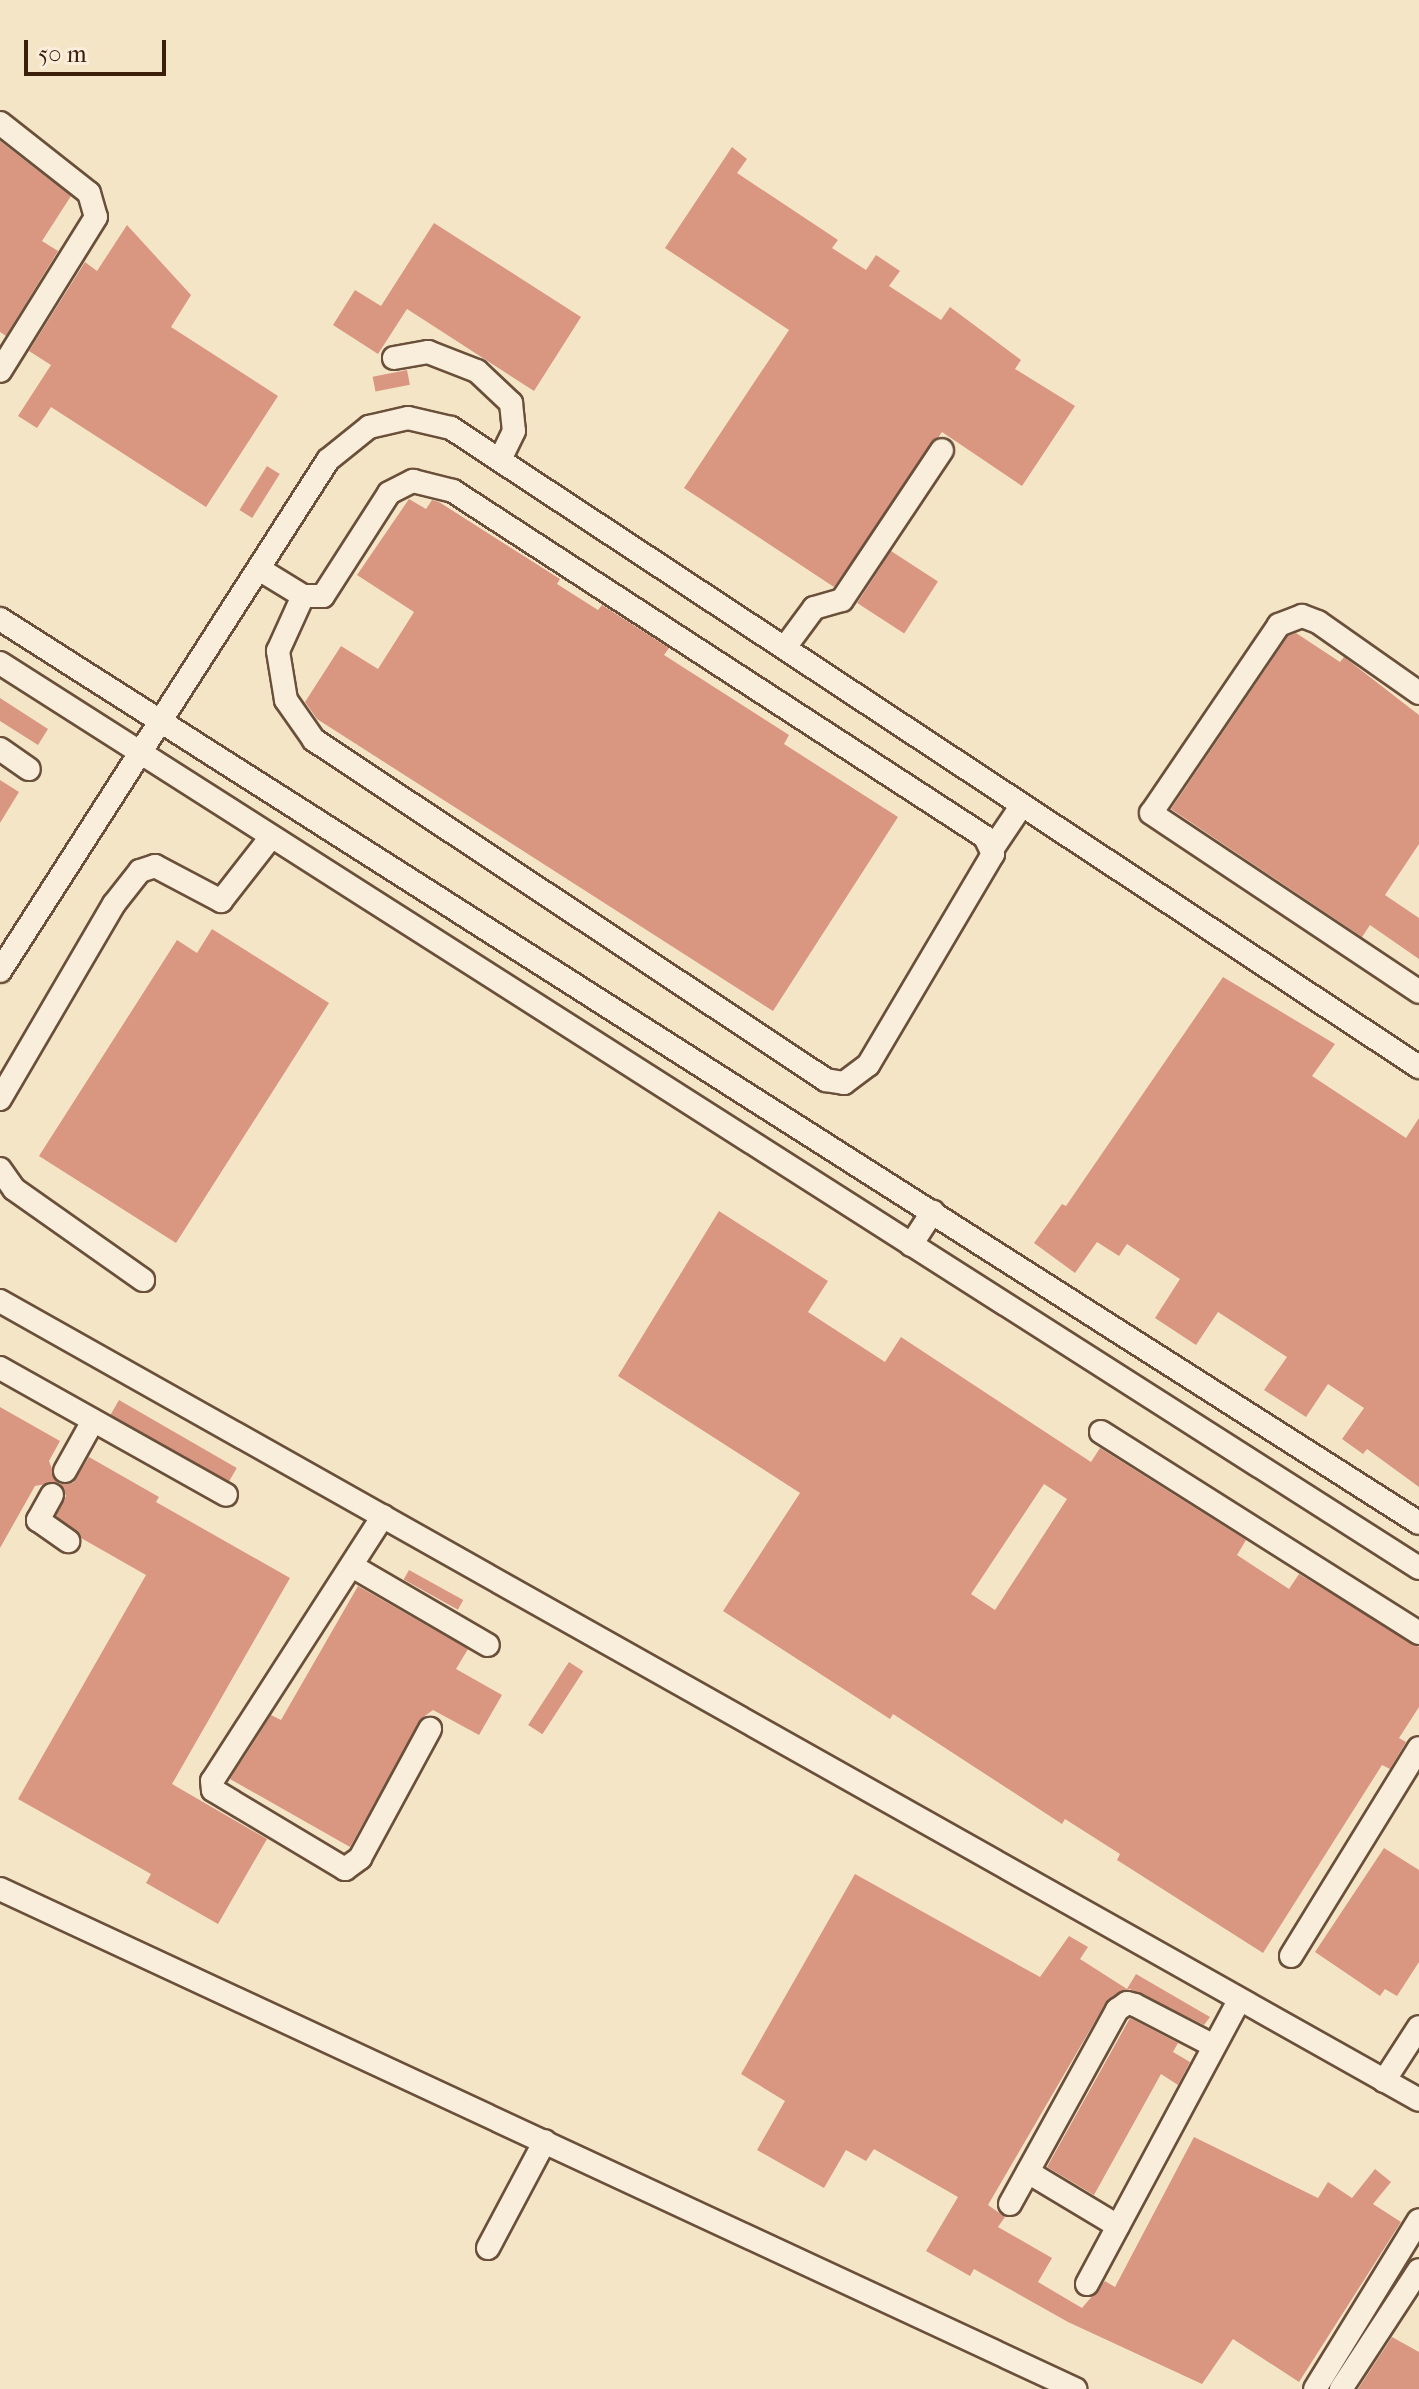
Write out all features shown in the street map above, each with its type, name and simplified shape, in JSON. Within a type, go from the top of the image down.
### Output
[{"type":"street","points":[[0,123],[89,193],[96,217],[0,371]]},
{"type":"street","points":[[394,358],[428,352],[477,371],[511,403],[514,431],[500,460]]},
{"type":"street","points":[[0,971],[328,460],[369,427],[397,418],[437,423],[500,460],[786,646],[1020,808],[1419,1067]]},
{"type":"street","points":[[786,646],[814,608],[842,600],[942,450]]},
{"type":"street","points":[[259,569],[303,596],[323,596],[399,485],[413,481],[453,491],[985,837],[993,848]]},
{"type":"street","points":[[303,596],[278,651],[286,700],[314,740],[826,1080],[844,1083],[868,1065],[989,864],[993,848],[1020,808]]},
{"type":"street","points":[[1419,693],[1318,622],[1302,616],[1279,625],[1151,813],[1419,992]]},
{"type":"street","points":[[0,619],[1419,1523]]},
{"type":"street","points":[[0,663],[1419,1568]]},
{"type":"street","points":[[0,749],[29,769]]},
{"type":"street","points":[[0,1099],[114,904],[140,871],[155,866],[221,901],[271,837]]},
{"type":"street","points":[[0,1169],[14,1189],[143,1280]]},
{"type":"street","points":[[911,1245],[933,1211]]},
{"type":"street","points":[[0,1301],[1419,2100]]},
{"type":"street","points":[[0,1368],[226,1495]]},
{"type":"street","points":[[65,1471],[93,1421]]},
{"type":"street","points":[[1101,1432],[1419,1633]]},
{"type":"street","points":[[52,1495],[38,1520],[68,1541]]},
{"type":"street","points":[[383,1516],[212,1781],[213,1790],[345,1869],[360,1858],[430,1729]]},
{"type":"street","points":[[352,1566],[488,1645]]},
{"type":"street","points":[[1291,1956],[1419,1748]]},
{"type":"street","points":[[0,1889],[1075,2389]]},
{"type":"street","points":[[1087,2284],[1239,2000]]},
{"type":"street","points":[[1010,2204],[1117,2010],[1127,2003],[1214,2046]]},
{"type":"street","points":[[1384,2081],[1419,2027]]},
{"type":"street","points":[[488,2248],[545,2141]]},
{"type":"street","points":[[1028,2172],[1118,2226]]},
{"type":"street","points":[[1315,2389],[1419,2220]]},
{"type":"street","points":[[1341,2389],[1419,2270]]},
{"type":"building","points":[[0,141],[71,196],[42,241],[58,251],[6,336],[0,332]]},
{"type":"building","points":[[732,147],[747,159],[737,173],[838,240],[832,248],[866,270],[876,255],[900,271],[889,286],[941,320],[950,307],[1021,360],[1015,369],[1075,406],[1022,486],[942,432],[834,587],[684,488],[789,330],[665,248]]},
{"type":"building","points":[[434,223],[581,317],[534,391],[407,309],[378,354],[333,325],[355,290],[381,306]]},
{"type":"building","points":[[127,225],[191,295],[171,327],[278,396],[206,507],[51,407],[37,428],[18,416],[51,365],[29,351],[85,262],[97,271]]},
{"type":"building","points":[[407,370],[410,385],[376,391],[373,377]]},
{"type":"building","points":[[267,466],[280,474],[252,518],[239,510]]},
{"type":"building","points":[[409,499],[426,509],[432,500],[439,502],[560,579],[557,584],[598,610],[602,605],[669,648],[664,655],[789,735],[784,744],[898,817],[773,1011],[317,719],[305,702],[341,646],[378,669],[414,612],[357,575]]},
{"type":"building","points":[[891,551],[938,581],[904,633],[857,603]]},
{"type":"building","points":[[1296,633],[1340,662],[1344,657],[1419,715],[1419,844],[1385,895],[1419,918],[1419,959],[1370,925],[1362,937],[1171,809],[1288,636]]},
{"type":"building","points":[[0,698],[48,729],[38,745],[0,721]]},
{"type":"building","points":[[0,780],[19,792],[0,823]]},
{"type":"building","points":[[212,929],[329,1003],[176,1243],[39,1156],[177,940],[197,953]]},
{"type":"building","points":[[1223,977],[1335,1044],[1312,1076],[1406,1138],[1419,1118],[1419,1487],[1367,1449],[1363,1454],[1342,1439],[1364,1408],[1328,1384],[1306,1417],[1264,1390],[1287,1357],[1218,1312],[1196,1345],[1155,1318],[1180,1279],[1127,1244],[1119,1256],[1097,1242],[1075,1273],[1034,1243],[1062,1204],[1066,1206]]},
{"type":"building","points":[[719,1211],[828,1281],[808,1312],[885,1362],[901,1337],[1091,1462],[1100,1448],[1246,1540],[1237,1555],[1289,1589],[1299,1574],[1419,1647],[1419,1707],[1399,1738],[1406,1742],[1390,1769],[1382,1765],[1263,1953],[1117,1860],[1120,1854],[1065,1819],[1062,1824],[893,1714],[890,1719],[723,1611],[800,1493],[618,1376]],"holes":[[[1044,1484],[1067,1499],[995,1610],[971,1594]]]},
{"type":"building","points":[[119,1400],[237,1468],[228,1483],[110,1415]]},
{"type":"building","points":[[0,1407],[60,1441],[49,1461],[57,1482],[35,1486],[0,1548]]},
{"type":"building","points":[[89,1457],[159,1497],[156,1502],[290,1578],[172,1784],[267,1839],[218,1924],[146,1883],[151,1874],[18,1799],[146,1575],[81,1538],[56,1516],[66,1496],[60,1484],[73,1483]]},
{"type":"building","points":[[409,1570],[463,1600],[458,1610],[404,1580]]},
{"type":"building","points":[[358,1586],[468,1649],[456,1669],[502,1695],[479,1735],[433,1710],[422,1718],[350,1847],[230,1779],[271,1715],[281,1720]]},
{"type":"building","points":[[569,1662],[583,1671],[542,1734],[528,1725]]},
{"type":"building","points":[[1384,1848],[1419,1870],[1419,1962],[1397,1996],[1385,1989],[1380,1996],[1315,1952]]},
{"type":"building","points":[[855,1874],[1040,1977],[1069,1936],[1088,1947],[1080,1959],[1127,1989],[1136,1974],[1210,2017],[1204,2025],[1130,1989],[1108,1999],[988,2205],[1005,2217],[998,2227],[1052,2258],[1038,2282],[1082,2308],[1105,2281],[1115,2287],[1194,2137],[1318,2198],[1328,2182],[1352,2198],[1375,2169],[1391,2182],[1373,2204],[1401,2222],[1299,2382],[1233,2339],[1202,2384],[1068,2322],[974,2269],[970,2276],[926,2251],[958,2197],[874,2149],[866,2161],[846,2150],[824,2188],[757,2150],[785,2101],[741,2074]]},
{"type":"building","points":[[1130,2018],[1178,2043],[1173,2052],[1190,2062],[1178,2085],[1161,2074],[1094,2195],[1047,2167]]},
{"type":"building","points":[[1392,2337],[1419,2352],[1419,2389],[1358,2389]]}]
